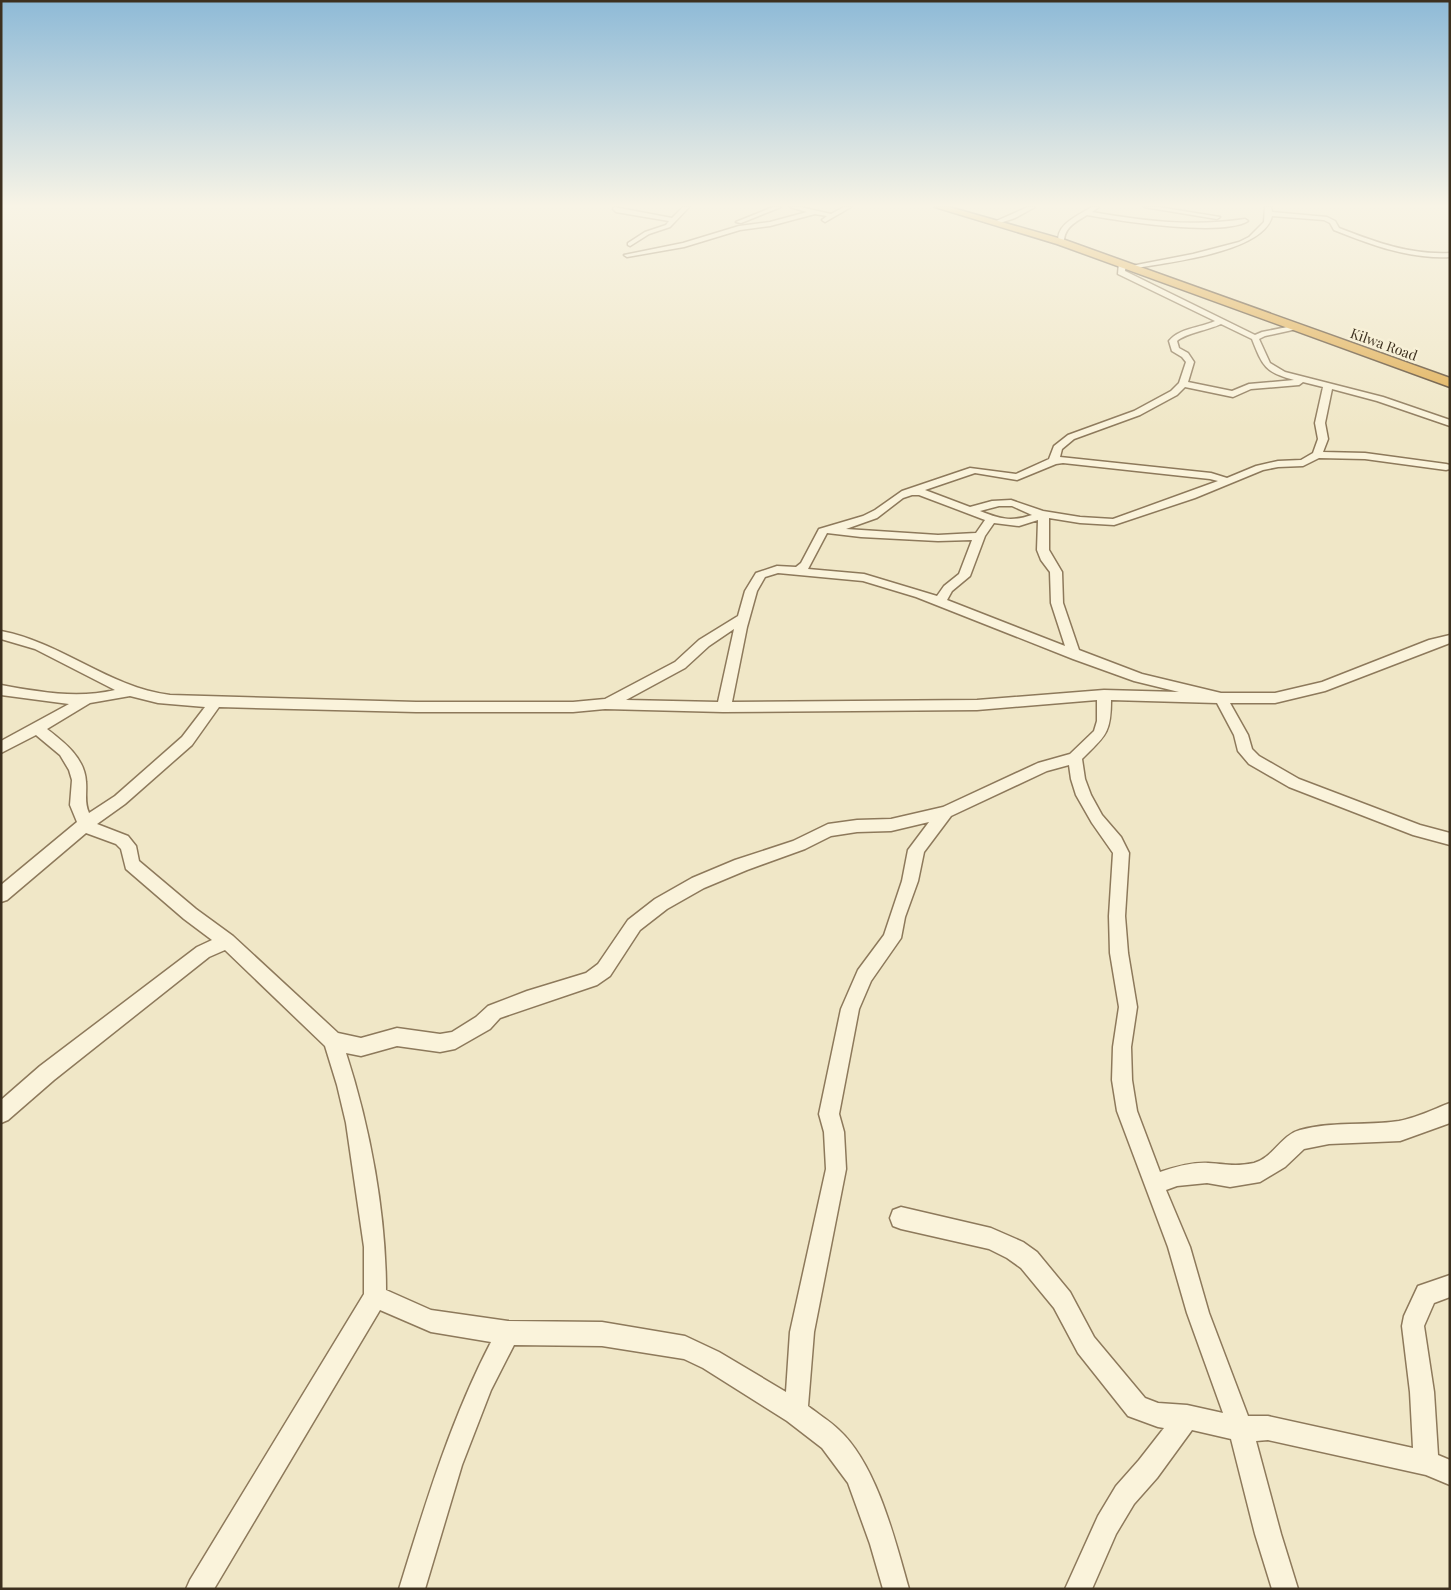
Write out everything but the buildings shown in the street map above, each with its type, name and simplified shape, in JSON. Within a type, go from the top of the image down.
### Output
[{"type":"highway","name":"Kilwa Road","points":[[1168,281],[1450,383]]},
{"type":"street","points":[[1138,281],[1255,338],[1266,364],[1282,374],[1380,399],[1450,424]]},
{"type":"street","points":[[1054,461],[1057,448],[1071,437],[1138,413],[1162,400],[1183,384],[1190,362],[1185,355],[1175,349],[1173,342],[1182,333],[1197,331],[1220,322]]},
{"type":"street","points":[[1255,338],[1262,334],[1294,327]]},
{"type":"street","points":[[1183,384],[1233,394],[1249,387],[1310,382]]},
{"type":"street","points":[[1317,455],[1323,439],[1320,423],[1328,385]]},
{"type":"street","points":[[969,511],[1006,503],[1014,504],[1030,512],[1086,521],[1114,522],[1137,512],[1191,496],[1260,468],[1278,464],[1303,463],[1317,455],[1365,456],[1446,467]]},
{"type":"street","points":[[831,530],[842,528],[875,515],[888,503],[912,491],[974,470],[1020,476],[1054,461],[1069,460],[1211,476],[1228,481]]},
{"type":"street","points":[[912,491],[926,494],[991,519],[1011,523],[1029,521],[1043,514]]},
{"type":"street","points":[[1043,514],[1045,556],[1056,572],[1057,602],[1060,616],[1074,652],[1078,656]]},
{"type":"street","points":[[940,601],[948,589],[964,576],[979,536],[991,519]]},
{"type":"street","points":[[797,572],[806,565],[823,530],[938,538],[979,536]]},
{"type":"street","points":[[722,707],[728,694],[743,618],[751,591],[760,575],[777,568],[797,572],[864,578],[940,601],[1139,678],[1221,698],[1241,735],[1245,750],[1254,760],[1278,775],[1418,831],[1450,839]]},
{"type":"street","points":[[605,704],[633,692],[680,665],[712,637],[743,618]]},
{"type":"street","points":[[1,636],[13,636],[33,644],[114,686],[157,698],[347,707],[573,707],[605,704],[722,707],[977,705],[1104,695],[1275,698],[1325,686],[1434,643],[1450,639]]},
{"type":"street","points":[[1,690],[53,699],[86,701],[130,692]]},
{"type":"street","points":[[38,729],[65,751],[76,769],[80,780],[78,805],[86,825],[96,831],[122,840],[128,846],[132,864],[190,914],[227,941],[333,1041],[362,1047],[397,1037],[440,1043],[455,1040],[483,1023],[494,1012],[527,999],[591,979],[604,970],[634,925],[661,904],[698,883],[741,865],[799,845],[828,830],[857,826],[891,825],[946,812],[1044,767],[1075,758],[1100,733],[1104,721],[1104,695]]},
{"type":"street","points":[[1,748],[86,701]]},
{"type":"street","points":[[1,895],[86,825],[120,800],[187,741],[216,701]]},
{"type":"street","points":[[1075,758],[1078,779],[1084,795],[1097,819],[1115,841],[1121,853],[1117,916],[1119,953],[1128,1007],[1122,1047],[1122,1080],[1127,1111],[1179,1247],[1198,1313],[1241,1429],[1268,1534],[1285,1589]]},
{"type":"street","points":[[796,1412],[802,1332],[836,1169],[834,1132],[829,1114],[850,1009],[864,976],[892,938],[897,917],[910,881],[916,850],[946,812]]},
{"type":"street","points":[[1,1113],[47,1073],[189,962],[203,952],[227,941]]},
{"type":"street","points":[[199,1589],[375,1297],[375,1247],[356,1123],[347,1084],[333,1041]]},
{"type":"street","points":[[1154,1185],[1177,1176],[1207,1173],[1230,1177],[1260,1172],[1278,1160],[1299,1140],[1329,1134],[1400,1131],[1450,1113]]},
{"type":"street","points":[[901,1218],[991,1240],[1015,1250],[1030,1260],[1062,1300],[1086,1345],[1137,1406],[1158,1415],[1187,1417],[1241,1429],[1268,1428],[1426,1463],[1450,1473]]},
{"type":"street","points":[[1426,1463],[1422,1392],[1413,1326],[1414,1316],[1426,1294],[1450,1286]]},
{"type":"street","points":[[375,1297],[431,1321],[508,1333],[602,1334],[685,1348],[711,1360],[796,1412],[831,1439],[858,1475],[883,1544],[896,1589]]},
{"type":"street","points":[[412,1589],[450,1465],[482,1384],[508,1333]]},
{"type":"street","points":[[1078,1589],[1107,1525],[1125,1495],[1148,1469],[1187,1417]]}]
